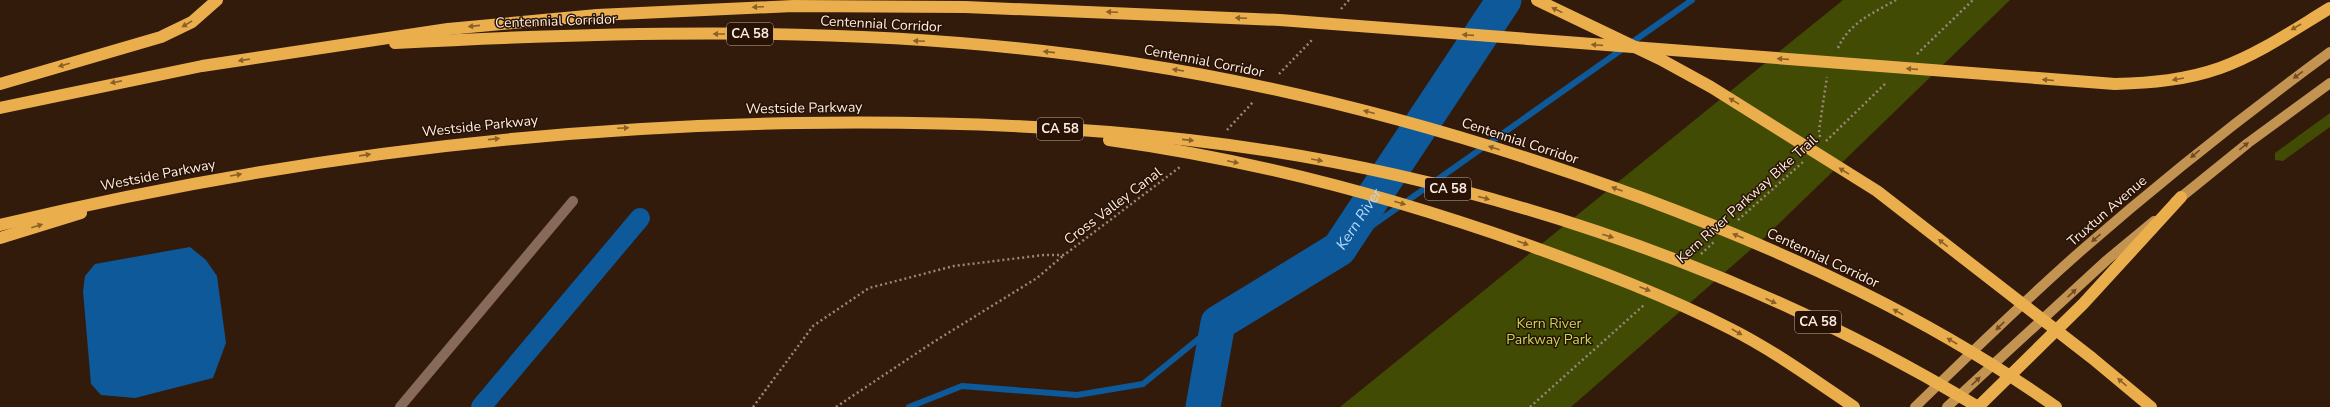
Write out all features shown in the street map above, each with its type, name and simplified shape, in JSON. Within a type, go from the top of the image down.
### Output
[{"type":"highway","points":[[0,84],[161,37],[192,22],[217,0]]},
{"type":"highway","points":[[1537,0],[1660,59],[1711,87],[1877,191],[2092,358],[2151,407]]},
{"type":"highway","points":[[0,108],[157,74],[448,28],[532,20],[728,8],[871,6],[965,7],[1280,20],[1951,72],[2101,83],[2137,84],[2180,79],[2221,67],[2245,57],[2330,8]]},
{"type":"highway","name":"Centennial Corridor","points":[[282,54],[388,43],[495,38],[603,34],[751,34],[885,39],[1003,47],[1124,62],[1216,77],[1356,109],[1523,157],[1683,213],[1840,280],[1932,330],[2033,391],[2056,407]]},
{"type":"highway","name":"Westside Parkway","points":[[0,225],[198,182],[401,150],[621,128],[832,122],[970,125]]},
{"type":"highway","points":[[970,125],[1140,144],[1285,173],[1402,204],[1458,221],[1593,268],[1672,299],[1782,358],[1854,407]]},
{"type":"highway","name":"CA 58","points":[[970,125],[1044,128],[1149,136],[1264,150],[1418,181],[1554,218],[1617,239],[1736,284],[1900,362],[1978,407]]},
{"type":"highway","points":[[0,238],[198,182]]},
{"type":"highway","points":[[1978,407],[2083,304],[2181,197]]},
{"type":"main road","name":"Truxtun Avenue","points":[[1915,407],[2043,285],[2143,198],[2223,132],[2330,52]]},
{"type":"main road","points":[[1947,407],[2107,260],[2181,197],[2248,143],[2330,83]]},
{"type":"lane","points":[[400,407],[573,201]]},
{"type":"path","points":[[1339,11],[1349,0]]},
{"type":"path","points":[[1911,60],[1973,0]]},
{"type":"path","points":[[1275,79],[1318,34]]},
{"type":"path","name":"Kern River Parkway Bike Trail","points":[[1821,146],[1888,81]]},
{"type":"path","points":[[1223,135],[1260,95]]},
{"type":"path","name":"Kern River Parkway Bike Trail","points":[[1732,226],[1809,157]]},
{"type":"path","name":"Cross Valley Canal","points":[[754,407],[813,326],[869,288],[954,266],[1044,255],[1064,255],[1185,164]]},
{"type":"path","name":"Kern River Parkway Bike Trail","points":[[1696,258],[1720,237]]},
{"type":"path","points":[[836,407],[932,343],[1037,278],[1064,255]]},
{"type":"path","points":[[1530,407],[1649,300]]},
{"type":"green space","name":"Kern River Parkway Park","points":[[1843,0],[2010,0],[1764,238],[1571,407],[1340,407]]},
{"type":"green space","points":[[2330,113],[2330,127],[2283,161],[2275,160],[2275,153]]},
{"type":"water","points":[[190,247],[206,260],[217,276],[226,343],[213,378],[135,398],[101,395],[91,384],[83,291],[85,276],[95,264]]},
{"type":"waterway","name":"Kern River","points":[[1203,407],[1218,323],[1339,249],[1504,0]]},
{"type":"waterway","points":[[1339,249],[1692,0]]},
{"type":"waterway","points":[[481,407],[640,218]]},
{"type":"waterway","points":[[909,407],[962,386],[1077,395],[1143,384],[1218,323]]}]
